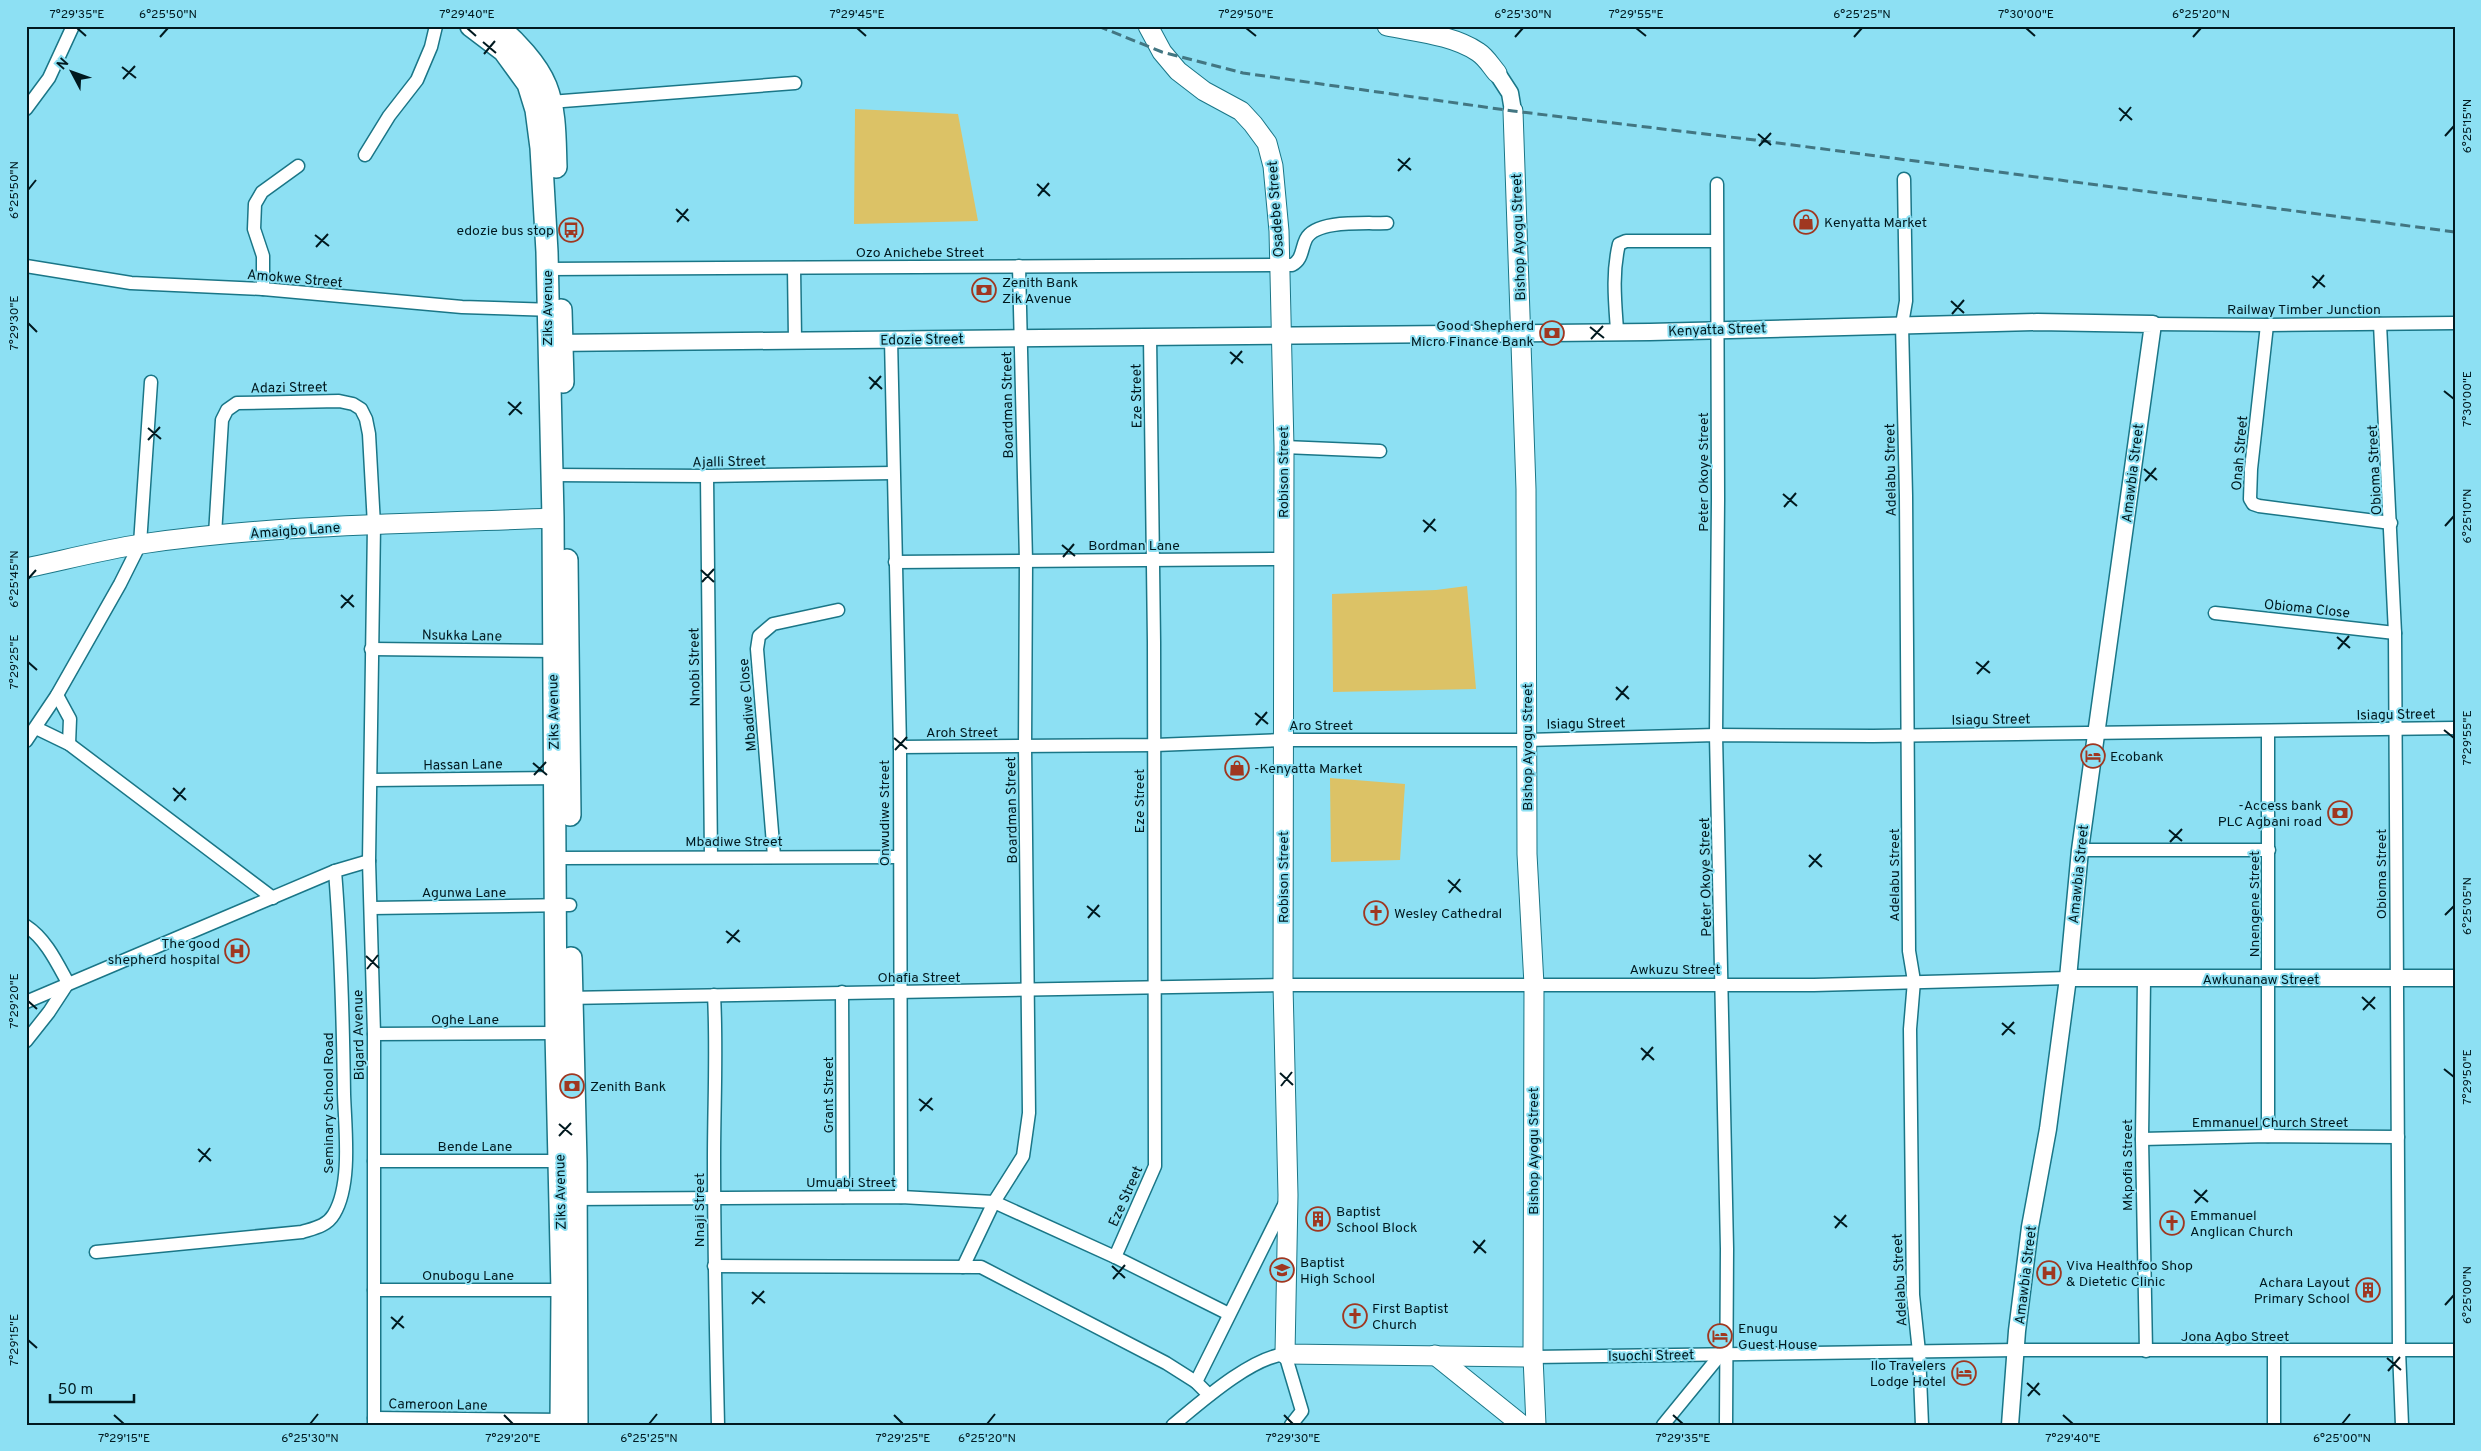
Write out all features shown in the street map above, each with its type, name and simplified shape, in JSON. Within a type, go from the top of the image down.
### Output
[{"type":"main road","name":"Ziks Avenue","points":[[471,26],[504,51],[522,75],[533,95],[541,148],[554,269]]},
{"type":"main road","name":"Ziks Avenue","points":[[497,26],[537,70],[546,86],[554,130],[554,269],[561,651],[564,999],[570,1290],[569,1422]]},
{"type":"main road","name":"Osadebe Street","points":[[1148,26],[1162,52],[1178,71],[1204,91],[1241,111],[1267,143],[1273,166],[1279,231],[1279,265]]},
{"type":"main road","points":[[1387,26],[1446,38],[1471,49],[1486,59],[1497,73]]},
{"type":"main road","name":"Bishop Ayogu Street","points":[[1513,111],[1526,489],[1527,854],[1534,985],[1532,1357],[1536,1425]]},
{"type":"main road","name":"Robison Street","points":[[1279,265],[1284,447],[1282,559],[1284,740],[1283,985],[1288,1195],[1285,1354]]},
{"type":"main road","name":"Amaigbo Lane","points":[[26,568],[140,544],[214,535],[374,525],[559,518]]},
{"type":"main road","name":"Ziks Avenue","points":[[564,999],[556,1033],[568,1162]]},
{"type":"main road","name":"Isuochi Street","points":[[1285,1354],[1532,1357]]},
{"type":"main road","points":[[1435,1356],[1522,1425]]},
{"type":"street","points":[[26,109],[48,78],[73,26]]},
{"type":"street","points":[[365,155],[389,116],[417,80],[431,47],[436,26]]},
{"type":"street","name":"Bishop Ayogu Street","points":[[1497,73],[1510,93],[1513,111]]},
{"type":"street","points":[[550,102],[795,84]]},
{"type":"street","points":[[263,289],[263,256],[254,229],[254,204],[262,192],[298,166]]},
{"type":"street","name":"Adelabu Street","points":[[1904,179],[1906,301],[1902,324],[1906,496],[1909,952],[1914,980],[1910,1029],[1913,1295],[1919,1352],[1922,1425]]},
{"type":"street","name":"Peter Okoye Street","points":[[1717,184],[1718,500],[1716,735],[1722,984],[1726,1425]]},
{"type":"street","points":[[1279,265],[1296,263],[1300,258],[1309,235],[1328,225],[1387,223]]},
{"type":"street","points":[[1617,330],[1614,281],[1615,261],[1619,244],[1626,241],[1716,241]]},
{"type":"street","name":"Ozo Anichebe Street","points":[[554,269],[1279,265]]},
{"type":"street","name":"Amokwe Street","points":[[26,266],[131,283],[263,289],[462,307],[555,310]]},
{"type":"street","name":"Boardman Street","points":[[963,1267],[994,1202],[1019,1163],[1026,1144],[1030,1113],[1030,991],[1025,747],[1026,561],[1019,266]]},
{"type":"street","points":[[794,268],[795,339]]},
{"type":"street","name":"Kenyatta Street","points":[[1280,334],[1717,329],[2037,322],[2153,324]]},
{"type":"street","name":"Railway Timber Junction","points":[[2153,324],[2455,323]]},
{"type":"street","name":"Amawbia Street","points":[[2010,1425],[2016,1350],[2030,1227],[2048,1129],[2068,978],[2080,850],[2098,732],[2153,324]]},
{"type":"street","name":"Obioma Street","points":[[2380,324],[2392,523],[2395,632],[2399,1350],[2402,1425]]},
{"type":"street","name":"Onah Street","points":[[2267,325],[2251,469],[2250,498],[2253,504],[2392,523]]},
{"type":"street","name":"Edozie Street","points":[[555,343],[1280,334]]},
{"type":"street","name":"Eze Street","points":[[1114,1257],[1155,1166],[1153,559],[1150,336]]},
{"type":"street","name":"Onwudiwe Street","points":[[891,339],[900,747],[898,857],[901,992],[901,1197]]},
{"type":"street","points":[[26,741],[58,695],[120,584],[140,544],[151,382]]},
{"type":"street","name":"Adazi Street","points":[[214,535],[222,420],[226,410],[236,404],[339,401],[361,408],[366,418],[369,434],[374,525]]},
{"type":"street","points":[[1284,447],[1380,451]]},
{"type":"street","name":"Ajalli Street","points":[[558,475],[707,476],[893,473]]},
{"type":"street","name":"Nnobi Street","points":[[707,476],[710,857]]},
{"type":"street","name":"Bigard Avenue","points":[[374,525],[369,861],[374,1034],[374,1421]]},
{"type":"street","name":"Bordman Lane","points":[[895,562],[1282,559]]},
{"type":"street","name":"Mbadiwe Close","points":[[774,856],[758,649],[759,636],[773,624],[838,610]]},
{"type":"street","name":"Obioma Close","points":[[2215,613],[2395,632]]},
{"type":"street","name":"Nsukka Lane","points":[[371,649],[561,651]]},
{"type":"street","points":[[58,695],[70,718],[69,744]]},
{"type":"street","points":[[36,728],[69,744],[273,898]]},
{"type":"street","name":"Isiagu Street","points":[[1527,740],[1716,735],[2268,732],[2455,728]]},
{"type":"street","name":"Nnengene Street","points":[[2268,732],[2268,1136]]},
{"type":"street","name":"Aro Street","points":[[1025,747],[1284,740],[1527,740]]},
{"type":"street","name":"Aroh Street","points":[[900,747],[1025,747]]},
{"type":"street","name":"Hassan Lane","points":[[371,780],[562,778]]},
{"type":"street","points":[[2080,850],[2269,850]]},
{"type":"street","name":"Mbadiwe Street","points":[[563,857],[898,857]]},
{"type":"street","points":[[26,1002],[335,871],[369,861]]},
{"type":"street","name":"Seminary School Road","points":[[96,1252],[302,1232],[321,1227],[334,1214],[340,1201],[345,1165],[343,974],[335,871]]},
{"type":"street","name":"Agunwa Lane","points":[[371,908],[563,906]]},
{"type":"street","points":[[26,926],[33,930],[53,955],[68,983]]},
{"type":"street","name":"Awkunanaw Street","points":[[2068,978],[2144,980],[2396,980],[2455,978]]},
{"type":"street","name":"Awkuzu Street","points":[[1283,985],[1814,985],[1914,980],[2068,978]]},
{"type":"street","name":"Mkpofia Street","points":[[2144,980],[2142,1139],[2146,1351]]},
{"type":"street","points":[[26,1041],[50,1012],[68,983]]},
{"type":"street","name":"Ohafia Street","points":[[564,999],[842,992],[1030,991],[1283,985]]},
{"type":"street","name":"Grant Street","points":[[842,992],[843,1197]]},
{"type":"street","name":"Nnaji Street","points":[[714,996],[717,1040],[714,1093],[714,1266],[718,1425]]},
{"type":"street","name":"Oghe Lane","points":[[374,1034],[556,1033]]},
{"type":"street","name":"Emmanuel Church Street","points":[[2142,1139],[2268,1136],[2398,1137]]},
{"type":"street","name":"Bende Lane","points":[[374,1161],[568,1162]]},
{"type":"street","points":[[1196,1382],[1288,1195]]},
{"type":"street","name":"Umuabi Street","points":[[568,1199],[901,1197],[994,1202],[1114,1257],[1229,1314]]},
{"type":"street","points":[[714,1266],[981,1267],[1166,1363],[1196,1382],[1209,1395]]},
{"type":"street","name":"Onubogu Lane","points":[[374,1290],[570,1290]]},
{"type":"street","name":"Jona Agbo Street","points":[[2016,1350],[2455,1350]]},
{"type":"street","name":"Isuochi Street","points":[[1532,1357],[2016,1350]]},
{"type":"street","points":[[2274,1351],[2274,1425]]},
{"type":"street","points":[[1174,1425],[1209,1395],[1264,1359],[1285,1354],[1302,1411],[1292,1425]]},
{"type":"street","points":[[1663,1425],[1724,1354]]},
{"type":"street","name":"Cameroon Lane","points":[[374,1421],[569,1422]]},
{"type":"shaded area","points":[[855,109],[958,114],[978,221],[854,224]]},
{"type":"shaded area","points":[[1467,586],[1476,689],[1333,692],[1332,594],[1436,590]]},
{"type":"shaded area","points":[[1330,778],[1405,784],[1400,860],[1331,862]]},
{"type":"railway","points":[[1098,26],[1162,52],[1243,73],[1513,111],[1755,140],[2455,232]]},
{"type":"place","name":"Kenyatta Market","points":[[1806,222]]},
{"type":"place","name":"edozie bus stop","points":[[571,230]]},
{"type":"place","name":"Zenith Bank Zik Avenue","points":[[984,290]]},
{"type":"place","name":"Good Shepherd Micro Finance Bank","points":[[1552,333]]},
{"type":"place","name":"Ecobank","points":[[2093,756]]},
{"type":"place","name":"-Kenyatta Market","points":[[1237,768]]},
{"type":"place","name":"-Access bank PLC Agbani road","points":[[2340,813]]},
{"type":"place","name":"Wesley Cathedral","points":[[1376,913]]},
{"type":"place","name":"The good shepherd hospital","points":[[237,951]]},
{"type":"place","name":"Zenith Bank","points":[[572,1086]]},
{"type":"place","name":"Baptist School Block","points":[[1318,1219]]},
{"type":"place","name":"Emmanuel Anglican Church","points":[[2172,1223]]},
{"type":"place","name":"Baptist High School","points":[[1282,1270]]},
{"type":"place","name":"Viva Healthfoo Shop & Dietetic Clinic","points":[[2049,1273]]},
{"type":"place","name":"Achara Layout Primary School","points":[[2368,1290]]},
{"type":"place","name":"First Baptist Church","points":[[1355,1316]]},
{"type":"place","name":"Enugu Guest House","points":[[1720,1336]]},
{"type":"place","name":"Ilo Travelers Lodge Hotel","points":[[1964,1373]]}]
